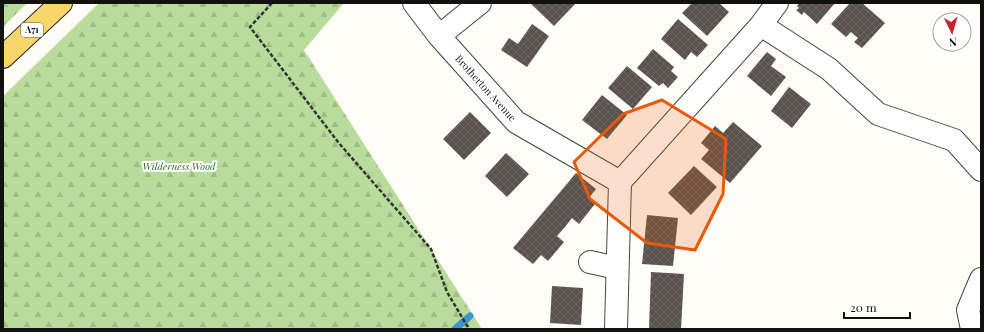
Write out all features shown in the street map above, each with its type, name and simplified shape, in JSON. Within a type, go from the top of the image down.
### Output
[{"type":"main road","name":"A71","points":[[3,57],[61,3]]},
{"type":"street","name":"Brotherton Avenue","points":[[414,3],[439,36],[516,122],[620,182]]},
{"type":"street","points":[[439,36],[480,3]]},
{"type":"street","points":[[616,329],[620,182],[761,25],[777,3]]},
{"type":"street","points":[[761,25],[829,69],[878,114],[954,140],[981,170]]},
{"type":"street","points":[[590,262],[617,268]]},
{"type":"street","points":[[972,329],[968,310],[981,279]]},
{"type":"path","points":[[272,3],[250,27],[338,142],[431,250],[447,292],[469,329]]},
{"type":"highlighted area","points":[[662,100],[726,139],[723,194],[695,250],[647,243],[590,199],[574,162],[623,114]]},
{"type":"green space","points":[[3,3],[27,3],[3,27]]},
{"type":"green space","name":"Wilderness Wood","points":[[99,3],[344,3],[304,50],[482,329],[3,329],[3,96]]},
{"type":"building","points":[[530,3],[576,3],[554,26]]},
{"type":"building","points":[[692,3],[719,3],[729,12],[707,36],[682,13]]},
{"type":"building","points":[[799,3],[835,3],[817,24],[804,12],[802,15],[796,10],[799,8],[797,6]]},
{"type":"building","points":[[850,3],[862,3],[885,23],[862,48],[854,42],[858,38],[851,32],[846,37],[831,24]]},
{"type":"building","points":[[678,19],[708,45],[697,57],[691,52],[685,60],[661,39]]},
{"type":"building","points":[[532,24],[549,36],[527,67],[501,50],[509,38],[518,44]]},
{"type":"building","points":[[653,49],[674,67],[671,71],[678,77],[668,88],[663,83],[659,86],[637,68]]},
{"type":"building","points":[[767,52],[776,59],[771,66],[786,77],[771,96],[747,76]]},
{"type":"building","points":[[627,66],[652,87],[633,109],[608,88]]},
{"type":"building","points":[[789,87],[811,104],[792,128],[771,111]]},
{"type":"building","points":[[602,95],[627,115],[607,139],[582,120]]},
{"type":"building","points":[[470,112],[491,133],[464,160],[443,139]]},
{"type":"building","points":[[733,122],[762,146],[730,183],[701,159],[709,150],[701,143],[715,126],[723,133]]},
{"type":"building","points":[[506,153],[529,174],[507,197],[485,176]]},
{"type":"building","points":[[694,166],[717,187],[691,215],[668,193]]},
{"type":"building","points":[[576,173],[596,189],[589,198],[595,204],[579,224],[572,218],[557,236],[564,242],[548,261],[541,255],[533,264],[513,248]]},
{"type":"building","points":[[647,215],[678,218],[673,266],[642,264]]},
{"type":"building","points":[[651,272],[684,274],[681,329],[649,329]]},
{"type":"building","points":[[552,286],[583,288],[581,325],[550,323]]},
{"type":"waterway","points":[[455,329],[470,316]]}]
